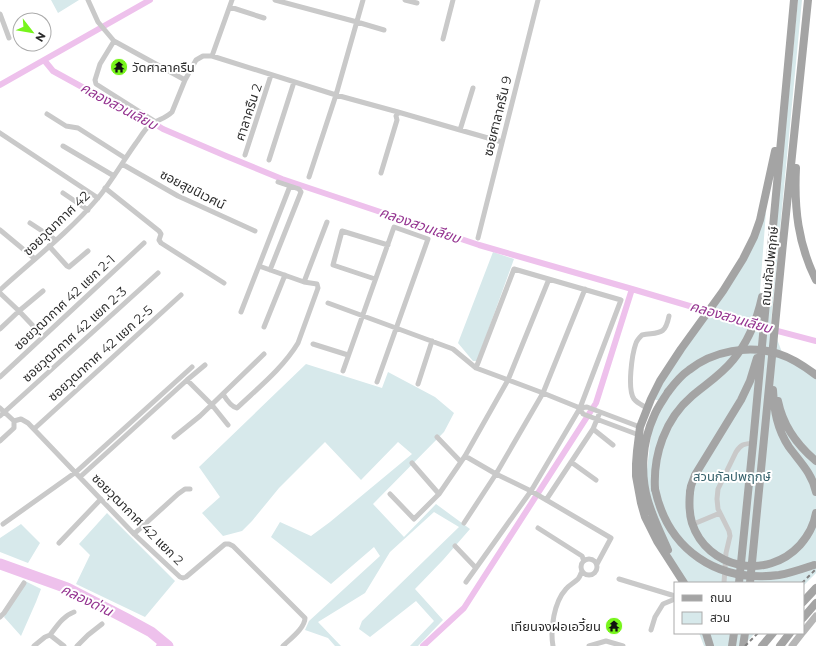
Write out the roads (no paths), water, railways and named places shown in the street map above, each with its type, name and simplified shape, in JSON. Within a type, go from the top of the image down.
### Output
[{"type":"main road","name":"ถนนกัลปพฤกษ์","points":[[739,582],[763,336],[760,321],[761,304],[769,266],[794,0]]},
{"type":"main road","name":"ถนนกัลปพฤกษ์","points":[[750,582],[808,0]]},
{"type":"main road","points":[[800,83],[796,206],[803,246],[807,260],[816,280]]},
{"type":"main road","points":[[683,582],[657,541],[645,517],[636,476],[640,431],[647,408],[660,381],[743,259],[762,214],[783,117]]},
{"type":"main road","points":[[760,321],[751,330],[745,344],[730,364],[712,381],[691,397],[673,417],[660,443],[656,457],[655,489],[660,510],[673,533],[691,552],[717,568],[736,574],[759,576],[787,573],[815,564]]},
{"type":"main road","points":[[763,336],[754,371],[746,390],[695,475],[690,492],[689,511],[692,522],[699,537],[715,554],[740,565],[761,566],[774,563],[786,557],[798,547],[808,534],[816,513]]},
{"type":"main road","points":[[678,573],[650,508],[646,494],[644,475],[644,455],[648,431],[656,412],[674,383],[697,365],[715,356],[738,350],[764,350],[779,354],[795,361],[816,375]]},
{"type":"main road","points":[[772,361],[778,404],[786,425],[799,444],[816,461]]},
{"type":"main road","points":[[772,361],[774,406],[777,424],[788,445],[813,480],[816,492]]},
{"type":"main road","points":[[804,601],[816,588]]},
{"type":"main road","points":[[804,617],[816,603]]},
{"type":"main road","points":[[804,631],[816,616]]},
{"type":"main road","points":[[706,634],[710,646]]},
{"type":"main road","points":[[732,646],[734,634]]},
{"type":"main road","points":[[743,646],[745,634]]},
{"type":"main road","points":[[762,646],[772,634]]},
{"type":"main road","points":[[780,646],[789,634]]},
{"type":"main road","points":[[792,646],[801,634]]},
{"type":"street","points":[[88,0],[98,22],[114,41],[185,80]]},
{"type":"street","points":[[232,0],[212,56],[336,95],[502,142]]},
{"type":"street","points":[[278,0],[384,30]]},
{"type":"street","points":[[309,177],[336,95],[363,0]]},
{"type":"street","points":[[405,0],[417,3]]},
{"type":"street","points":[[443,39],[453,0]]},
{"type":"street","name":"ซอยศาลาครืน 9","points":[[478,238],[538,0]]},
{"type":"street","points":[[230,8],[264,18]]},
{"type":"street","points":[[0,14],[9,38]]},
{"type":"street","points":[[114,41],[100,64],[95,80],[96,84],[155,122]]},
{"type":"street","name":"ซอยวุฒากาศ 42","points":[[0,290],[88,210],[148,127],[168,116],[172,112],[185,80],[196,60],[203,56],[212,56]]},
{"type":"street","name":"ศาลาครืน 2","points":[[245,155],[271,75]]},
{"type":"street","points":[[269,160],[294,82]]},
{"type":"street","points":[[460,130],[473,88]]},
{"type":"street","points":[[381,173],[398,112]]},
{"type":"street","points":[[47,114],[66,126],[78,128],[125,158]]},
{"type":"street","points":[[1,135],[98,198]]},
{"type":"street","points":[[63,146],[114,176]]},
{"type":"street","name":"ซอยสุขนิเวศน์","points":[[122,164],[178,196],[255,231]]},
{"type":"street","points":[[270,270],[301,192],[299,189],[278,182]]},
{"type":"street","points":[[241,312],[290,186]]},
{"type":"street","points":[[105,188],[159,231],[161,234],[159,240],[161,242],[224,283]]},
{"type":"street","points":[[63,193],[88,210]]},
{"type":"street","points":[[304,282],[327,222]]},
{"type":"street","points":[[30,223],[56,240]]},
{"type":"street","points":[[343,372],[394,227],[428,239],[377,382]]},
{"type":"street","points":[[0,230],[35,259]]},
{"type":"street","points":[[376,279],[332,265],[342,231],[388,245]]},
{"type":"street","name":"ซอยวุฒากาศ 42 แยก 2-1","points":[[0,376],[144,243]]},
{"type":"street","points":[[50,246],[69,267],[88,251]]},
{"type":"street","points":[[222,394],[232,406],[237,408],[268,379],[293,351],[298,343],[318,288],[317,284],[304,282],[258,266]]},
{"type":"street","points":[[466,582],[535,493],[580,408],[621,300],[514,269],[476,368]]},
{"type":"street","name":"ซอยวุฒากาศ 42 แยก 2-3","points":[[0,416],[158,272]]},
{"type":"street","points":[[264,327],[285,275]]},
{"type":"street","points":[[390,494],[414,519],[439,494],[465,456],[508,380],[549,279]]},
{"type":"street","points":[[464,523],[496,474],[543,393],[585,289]]},
{"type":"street","points":[[0,329],[43,291]]},
{"type":"street","points":[[0,293],[37,330],[24,340]]},
{"type":"street","name":"ซอยวุฒากาศ 42 แยก 2-5","points":[[34,429],[181,295]]},
{"type":"street","points":[[328,303],[453,349],[476,368],[580,408],[587,406],[640,431]]},
{"type":"street","points":[[647,408],[633,398],[631,391],[631,365],[636,342],[642,335],[659,332],[665,329],[668,316]]},
{"type":"street","points":[[418,384],[432,341]]},
{"type":"street","points":[[313,344],[348,355]]},
{"type":"street","points":[[174,437],[212,405],[264,354]]},
{"type":"street","points":[[80,477],[205,365]]},
{"type":"street","points":[[3,524],[76,472],[192,367]]},
{"type":"street","points":[[187,380],[212,405],[228,425]]},
{"type":"street","name":"ซอยวุฒากาศ 42 แยก 2","points":[[0,408],[14,421],[21,419],[28,423],[134,534],[180,577],[186,577],[225,544],[230,544],[233,546],[305,618],[305,623],[302,627],[282,646]]},
{"type":"street","points":[[580,408],[583,414],[640,431]]},
{"type":"street","points":[[546,500],[593,429],[598,411]]},
{"type":"street","points":[[0,441],[14,428],[14,421]]},
{"type":"street","points":[[593,429],[613,445]]},
{"type":"street","points":[[437,437],[461,462]]},
{"type":"street","points":[[724,582],[726,553],[730,536],[718,509],[718,489],[739,446],[753,443]]},
{"type":"street","points":[[465,456],[496,474],[535,493],[611,538],[597,564],[597,570],[594,574],[589,575],[582,571]]},
{"type":"street","points":[[571,462],[596,480]]},
{"type":"street","points":[[412,463],[439,494]]},
{"type":"street","points":[[134,534],[178,494],[185,489],[190,489]]},
{"type":"street","points":[[59,543],[101,499]]},
{"type":"street","points":[[696,523],[720,513]]},
{"type":"street","points":[[538,528],[582,556],[584,561],[582,571],[578,579],[566,590],[558,602],[552,634],[553,646]]},
{"type":"street","points":[[455,546],[476,568]]},
{"type":"street","points":[[584,561],[591,559],[597,564]]},
{"type":"street","points":[[619,579],[674,596]]},
{"type":"street","points":[[0,617],[24,583]]},
{"type":"street","points":[[651,630],[655,617],[663,604],[674,599]]},
{"type":"street","points":[[34,646],[50,635],[64,617],[74,612]]},
{"type":"street","points":[[77,646],[102,624]]},
{"type":"street","points":[[50,635],[64,646]]},
{"type":"street","points":[[589,646],[606,641],[623,646]]},
{"type":"waterway","points":[[0,85],[150,0]]},
{"type":"waterway","name":"คลองสวนเลียบ","points":[[44,60],[53,71],[93,93],[145,118],[163,129],[282,179],[479,245],[747,323],[816,341]]},
{"type":"waterway","points":[[423,646],[464,608],[596,403],[632,289]]},
{"type":"waterway","name":"คลองด่าน","points":[[0,564],[67,588],[151,632],[168,646]]},
{"type":"waterway","name":"คลองด่าน","points":[[159,646],[163,642]]},
{"type":"railway","points":[[803,582],[816,569]]},
{"type":"railway","points":[[745,646],[757,634]]},
{"type":"place","name":"วัดศาลาครืน","points":[[119,67]]},
{"type":"place","name":"เทียนจงฝอเอวี้ยน","points":[[614,626]]},
{"type":"park label","name":"สวนกัลปพฤกษ์","points":[[732,476]]}]
